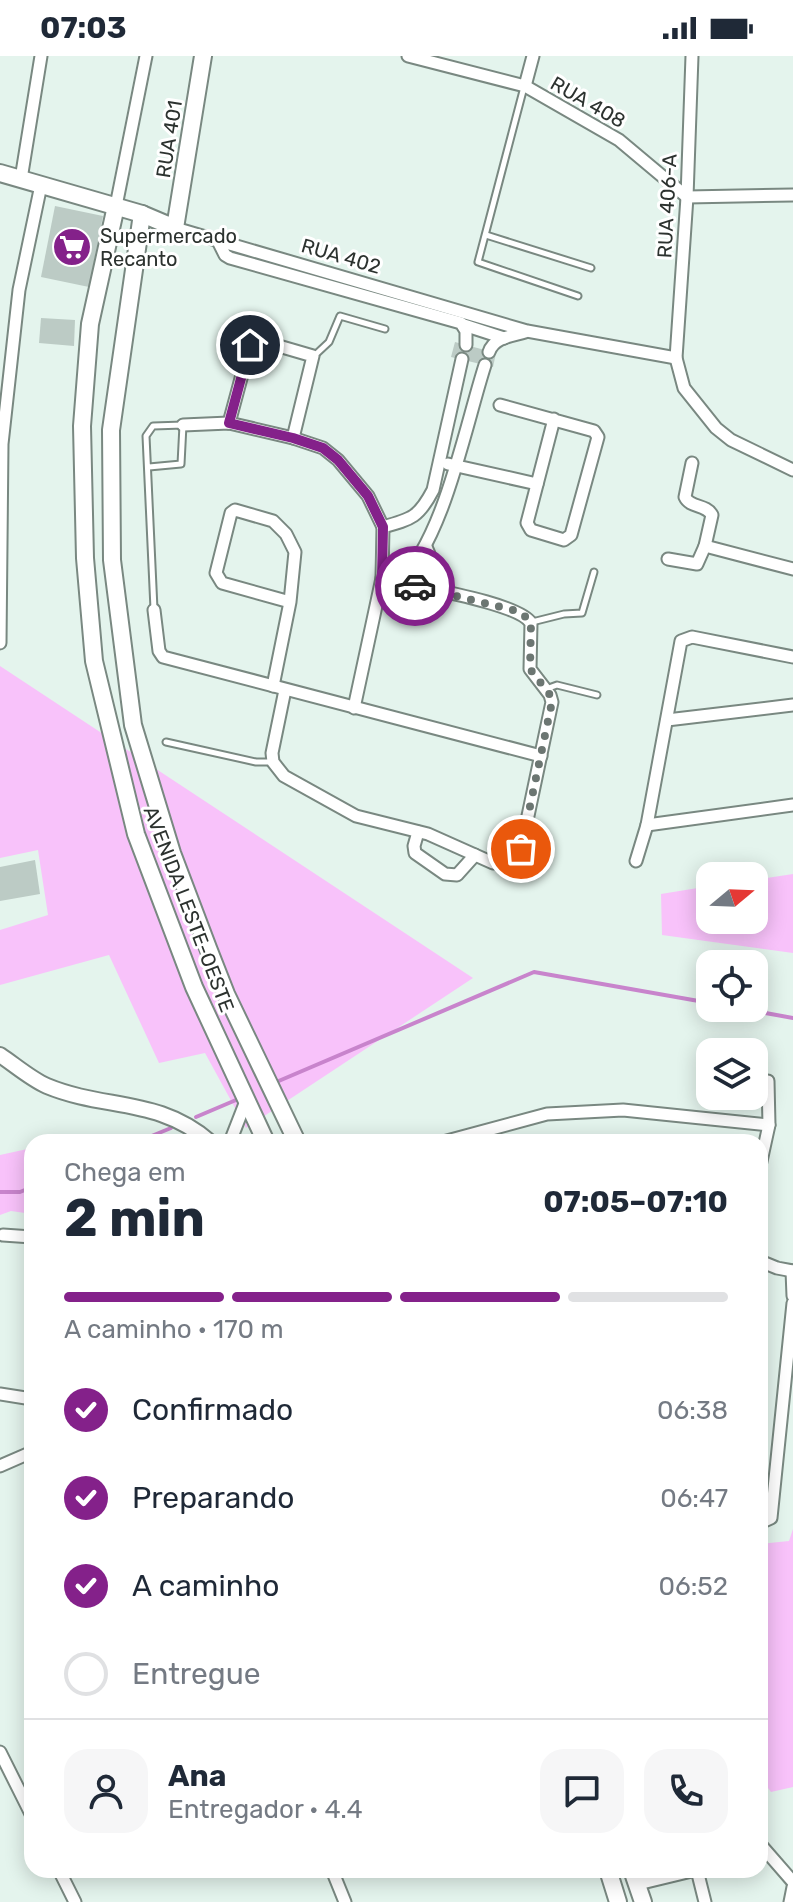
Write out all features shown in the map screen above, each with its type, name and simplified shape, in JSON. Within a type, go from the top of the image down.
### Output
[{"type":"main road","name":"RUA 401","points":[[175,228],[203,56]]},
{"type":"main road","name":"RUA 402","points":[[0,173],[142,214],[175,228]]},
{"type":"main road","name":"AVENIDA LESTE-OESTE","points":[[116,206],[90,324],[82,426],[85,558],[94,661],[136,834],[174,935],[262,1134]]},
{"type":"main road","name":"AVENIDA LESTE-OESTE","points":[[142,214],[111,430],[112,560],[133,725],[172,853],[226,994],[293,1134]]},
{"type":"main road","points":[[163,904],[179,910],[185,907],[189,897]]},
{"type":"main road","points":[[174,935],[189,927],[200,927]]},
{"type":"main road","points":[[610,1878],[618,1902]]},
{"type":"main road","points":[[635,1878],[643,1902]]},
{"type":"street","points":[[21,179],[41,56]]},
{"type":"street","points":[[116,206],[146,56]]},
{"type":"street","name":"RUA 408","points":[[408,56],[525,86],[619,140],[687,197]]},
{"type":"street","points":[[525,86],[533,56]]},
{"type":"street","name":"RUA 406-A","points":[[676,358],[687,197],[692,56]]},
{"type":"street","points":[[0,643],[2,444],[19,290],[41,185]]},
{"type":"street","points":[[687,197],[793,195]]},
{"type":"street","name":"RUA 402","points":[[175,228],[527,331],[676,358]]},
{"type":"street","points":[[218,241],[230,258],[504,338]]},
{"type":"street","points":[[464,325],[466,345]]},
{"type":"street","points":[[489,352],[494,343],[527,331]]},
{"type":"street","points":[[229,423],[252,342],[258,340],[313,356],[293,438]]},
{"type":"street","points":[[676,358],[684,388],[716,428],[731,440],[793,470]]},
{"type":"street","points":[[383,527],[409,520],[423,509],[433,490],[462,359]]},
{"type":"street","points":[[398,583],[426,547],[485,365]]},
{"type":"street","points":[[500,405],[554,419],[594,431],[598,437],[569,538],[564,540],[528,528],[527,523],[554,419]]},
{"type":"street","points":[[183,425],[229,423],[323,448],[338,460],[368,496],[383,527],[382,578],[354,708]]},
{"type":"street","points":[[441,462],[537,484]]},
{"type":"street","points":[[668,559],[697,564],[705,546],[712,515],[707,509],[689,503],[685,497],[692,463]]},
{"type":"street","points":[[273,686],[290,602],[295,552],[286,534],[273,521],[235,510],[231,513],[227,528],[216,573],[218,578],[222,583],[290,602]]},
{"type":"street","points":[[705,546],[793,569]]},
{"type":"street","points":[[426,547],[445,591]]},
{"type":"street","points":[[285,690],[272,753],[273,762],[284,776],[356,816],[418,832],[493,863],[509,859],[521,849],[552,702],[530,669],[531,623],[521,612],[382,578]]},
{"type":"street","points":[[154,610],[159,651],[163,657],[541,756]]},
{"type":"street","points":[[636,861],[647,825],[681,641],[686,637],[793,657]]},
{"type":"street","points":[[667,720],[793,705]]},
{"type":"street","points":[[647,825],[793,805]]},
{"type":"street","points":[[418,832],[415,853],[445,874],[457,875],[475,855]]},
{"type":"street","points":[[0,1055],[45,1085],[89,1099],[138,1106],[172,1116],[201,1134]]},
{"type":"street","points":[[767,1134],[768,1081]]},
{"type":"street","points":[[233,1134],[246,1101]]},
{"type":"street","points":[[477,1134],[547,1114],[623,1110],[769,1125]]},
{"type":"street","points":[[3,1235],[24,1236]]},
{"type":"street","points":[[768,1264],[792,1271],[793,1296]]},
{"type":"street","points":[[768,1519],[771,1518],[793,1303]]},
{"type":"street","points":[[0,1394],[24,1398]]},
{"type":"street","points":[[0,1466],[24,1456]]},
{"type":"street","points":[[0,1752],[24,1800]]},
{"type":"street","points":[[768,1855],[793,1884],[790,1902]]},
{"type":"street","points":[[62,1878],[71,1901]]},
{"type":"street","points":[[335,1878],[345,1902]]},
{"type":"street","points":[[699,1878],[705,1902]]},
{"type":"lane","points":[[525,86],[478,262],[578,296]]},
{"type":"lane","points":[[486,235],[591,268]]},
{"type":"lane","points":[[313,356],[329,342],[340,316],[385,329]]},
{"type":"lane","points":[[149,467],[181,464],[183,425],[150,428],[146,436],[154,610]]},
{"type":"lane","points":[[531,623],[564,614],[582,613],[594,572]]},
{"type":"lane","points":[[545,690],[557,685],[597,695]]},
{"type":"lane","points":[[166,742],[256,762],[273,762]]},
{"type":"shaded area","points":[[0,666],[473,978],[246,1128],[205,1053],[159,1063],[109,955],[0,985],[0,930],[48,915],[38,850],[0,858]]},
{"type":"shaded area","points":[[793,874],[793,953],[662,935],[661,894],[696,888],[696,934],[768,934],[768,878]]},
{"type":"shaded area","points":[[24,1150],[24,1213],[11,1211],[0,1215],[0,1155]]},
{"type":"shaded area","points":[[793,1529],[793,1787],[771,1792],[768,1788],[768,1543],[789,1541]]},
{"type":"building","name":"Supermercado Recanto","points":[[55,206],[103,216],[89,287],[41,277]]},
{"type":"building","points":[[41,318],[75,320],[74,346],[39,343]]},
{"type":"building","points":[[455,342],[496,353],[493,367],[451,357]]},
{"type":"building","points":[[35,860],[40,894],[0,901],[0,867]]},
{"type":"waterway","points":[[274,1083],[534,972],[696,1001]]},
{"type":"waterway","points":[[768,1013],[793,1018]]},
{"type":"waterway","points":[[196,1117],[236,1100]]},
{"type":"waterway","points":[[156,1134],[171,1128]]},
{"type":"waterway","points":[[0,1192],[24,1190]]},
{"type":"way so far","points":[[415,586],[521,612],[531,623],[530,669],[552,702],[521,849]]},
{"type":"place","name":"Supermercado Recanto","points":[[72,247]]},
{"type":"route","points":[[250,345],[229,423],[323,448],[338,460],[368,496],[383,527],[382,578],[415,586]]}]
